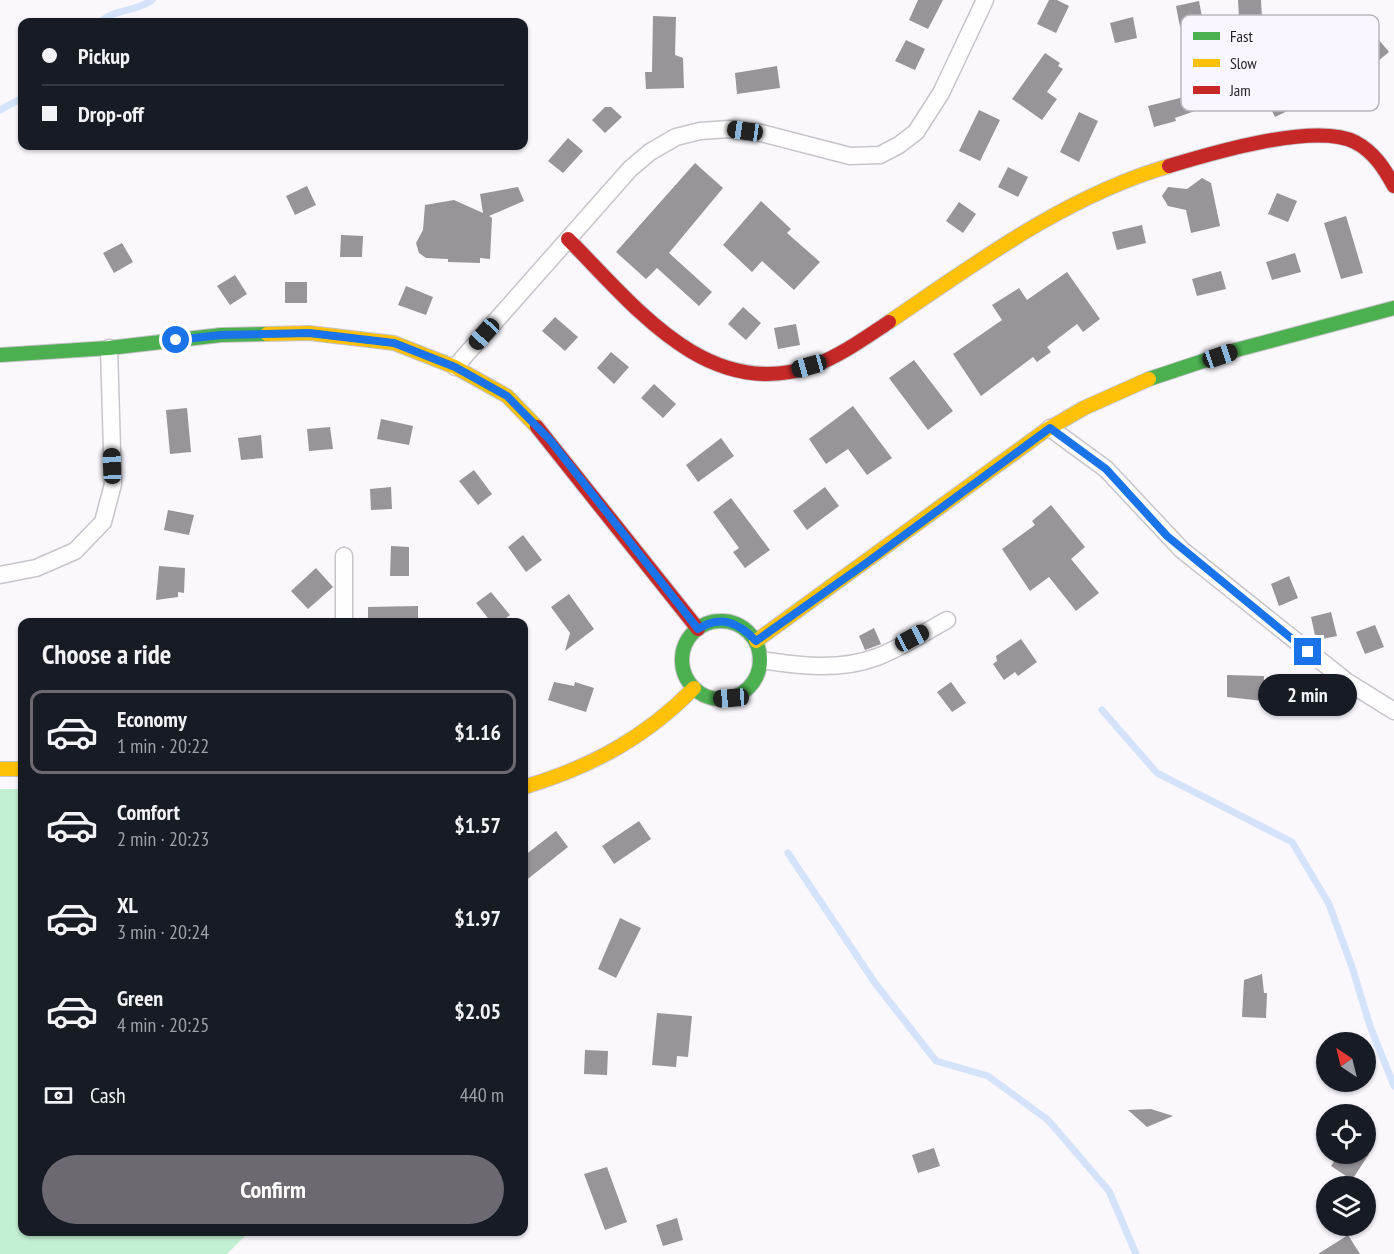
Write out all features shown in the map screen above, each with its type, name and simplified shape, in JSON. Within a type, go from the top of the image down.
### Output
[{"type":"street","points":[[455,367],[630,169],[650,152],[676,137],[700,131],[729,129],[761,133],[850,156],[880,155],[899,145],[916,132],[941,93],[985,0]]},
{"type":"street","points":[[568,239],[646,315],[686,349],[709,363],[727,370],[771,374],[823,362],[1053,217],[1099,192],[1153,169],[1298,135],[1329,134],[1353,140],[1373,153],[1388,173],[1394,186]]},
{"type":"street","points":[[756,641],[1050,428],[1085,407],[1133,385],[1242,348],[1394,308]]},
{"type":"street","points":[[0,355],[109,348],[221,335],[309,333],[394,343],[455,367],[507,396],[550,440],[698,629]]},
{"type":"street","points":[[0,576],[36,568],[75,551],[102,522],[113,484],[109,348]]},
{"type":"street","points":[[1050,428],[1106,469],[1182,550],[1346,681],[1394,711]]},
{"type":"street","points":[[344,556],[344,618]]},
{"type":"street","points":[[761,660],[797,666],[843,666],[877,657],[947,620]]},
{"type":"street","points":[[718,621],[731,622],[743,627],[756,641],[761,660],[759,673],[743,693],[718,699],[705,696],[694,688],[685,672],[683,653],[687,641],[698,629],[718,621]]},
{"type":"street","points":[[528,786],[552,779],[610,753],[654,726],[694,688]]},
{"type":"street","points":[[0,769],[18,769]]},
{"type":"green space","points":[[0,789],[18,789],[18,1236],[245,1236],[227,1254],[0,1254]]},
{"type":"building","points":[[918,0],[943,0],[928,29],[909,20]]},
{"type":"building","points":[[1049,0],[1057,0],[1069,6],[1056,33],[1037,24]]},
{"type":"building","points":[[1238,0],[1261,0],[1262,15],[1239,15]]},
{"type":"building","points":[[1199,1],[1202,15],[1181,15],[1180,27],[1176,6]]},
{"type":"building","points":[[653,16],[676,17],[675,55],[683,58],[684,88],[646,89],[645,72],[652,72]]},
{"type":"building","points":[[1133,17],[1137,38],[1115,43],[1110,23]]},
{"type":"building","points":[[906,40],[925,49],[915,70],[895,61]]},
{"type":"building","points":[[1379,40],[1389,52],[1379,60]]},
{"type":"building","points":[[1045,53],[1060,63],[1058,66],[1063,69],[1047,92],[1057,99],[1042,120],[1012,99]]},
{"type":"building","points":[[777,66],[780,88],[737,94],[735,73]]},
{"type":"building","points":[[1181,98],[1181,111],[1195,111],[1175,118],[1176,121],[1154,127],[1148,106]]},
{"type":"building","points":[[605,107],[611,107],[622,117],[605,133],[592,120]]},
{"type":"building","points":[[979,110],[1000,120],[980,161],[959,151]]},
{"type":"building","points":[[1272,111],[1288,111],[1275,117]]},
{"type":"building","points":[[1079,112],[1098,121],[1079,162],[1060,152]]},
{"type":"building","points":[[568,138],[583,151],[563,173],[548,161]]},
{"type":"building","points":[[695,163],[723,188],[669,253],[712,292],[699,306],[657,268],[646,279],[616,252]]},
{"type":"building","points":[[1008,167],[1028,177],[1018,197],[998,187]]},
{"type":"building","points":[[1202,178],[1211,183],[1220,226],[1191,233],[1186,210],[1168,206],[1162,196],[1168,187],[1187,189]]},
{"type":"building","points":[[307,186],[316,205],[295,215],[286,196]]},
{"type":"building","points":[[518,187],[524,201],[489,216],[492,218],[490,259],[480,258],[480,263],[448,262],[448,259],[426,258],[419,253],[416,243],[423,230],[425,205],[454,200],[483,213],[480,194]]},
{"type":"building","points":[[1277,193],[1297,201],[1288,222],[1268,214]]},
{"type":"building","points":[[761,201],[791,229],[787,233],[820,262],[794,290],[762,261],[752,272],[723,245]]},
{"type":"building","points":[[959,202],[976,214],[963,233],[946,221]]},
{"type":"building","points":[[1346,216],[1363,273],[1341,279],[1324,223]]},
{"type":"building","points":[[1142,225],[1146,243],[1117,250],[1112,232]]},
{"type":"building","points":[[341,235],[363,236],[362,257],[340,257]]},
{"type":"building","points":[[122,243],[133,262],[114,273],[103,253]]},
{"type":"building","points":[[1295,253],[1301,272],[1272,280],[1266,262]]},
{"type":"building","points":[[1221,271],[1226,289],[1197,296],[1192,279]]},
{"type":"building","points":[[1067,272],[1100,319],[1083,332],[1077,324],[1047,347],[1051,352],[1037,362],[1033,357],[981,396],[953,354],[1002,320],[992,305],[1019,288],[1027,300]]},
{"type":"building","points":[[235,275],[247,294],[230,305],[217,286]]},
{"type":"building","points":[[285,282],[307,282],[307,303],[285,303]]},
{"type":"building","points":[[406,286],[433,297],[426,315],[398,305]]},
{"type":"building","points":[[743,307],[761,323],[746,340],[728,324]]},
{"type":"building","points":[[555,317],[578,337],[565,351],[542,331]]},
{"type":"building","points":[[796,324],[800,345],[778,349],[774,328]]},
{"type":"building","points":[[611,352],[629,367],[614,384],[597,368]]},
{"type":"building","points":[[914,360],[953,411],[928,430],[889,378]]},
{"type":"building","points":[[654,384],[676,404],[663,418],[641,398]]},
{"type":"building","points":[[853,406],[892,458],[867,475],[848,449],[826,464],[809,439]]},
{"type":"building","points":[[187,408],[191,452],[170,454],[166,410]]},
{"type":"building","points":[[381,419],[413,426],[409,445],[377,439]]},
{"type":"building","points":[[330,427],[333,449],[309,451],[307,429]]},
{"type":"building","points":[[261,435],[263,458],[241,460],[238,438]]},
{"type":"building","points":[[721,438],[734,456],[698,482],[686,465]]},
{"type":"building","points":[[474,470],[492,494],[478,505],[459,481]]},
{"type":"building","points":[[391,487],[392,509],[371,510],[370,489]]},
{"type":"building","points":[[825,487],[839,506],[807,530],[793,511]]},
{"type":"building","points":[[731,498],[770,550],[745,568],[733,552],[739,548],[713,512]]},
{"type":"building","points":[[1051,505],[1085,547],[1071,559],[1099,593],[1076,611],[1049,577],[1030,591],[1002,549],[1035,525],[1032,521]]},
{"type":"building","points":[[168,510],[194,515],[189,535],[164,530]]},
{"type":"building","points":[[523,535],[542,560],[526,572],[508,547]]},
{"type":"building","points":[[391,546],[409,547],[409,576],[390,576]]},
{"type":"building","points":[[159,566],[185,568],[184,593],[178,592],[178,597],[156,600]]},
{"type":"building","points":[[316,568],[333,587],[308,609],[291,591]]},
{"type":"building","points":[[1289,576],[1298,598],[1279,606],[1271,584]]},
{"type":"building","points":[[491,592],[510,615],[506,618],[488,618],[476,603]]},
{"type":"building","points":[[569,594],[594,629],[565,651],[570,633],[551,607]]},
{"type":"building","points":[[418,606],[418,618],[368,618],[368,607]]},
{"type":"building","points":[[1331,612],[1337,636],[1316,640],[1311,617]]},
{"type":"building","points":[[1375,625],[1384,647],[1365,654],[1356,632]]},
{"type":"building","points":[[874,628],[881,644],[865,650],[859,636]]},
{"type":"building","points":[[1021,639],[1037,662],[1018,676],[1015,672],[1004,680],[993,664],[997,661],[996,656]]},
{"type":"building","points":[[1227,675],[1264,676],[1263,701],[1227,697]]},
{"type":"building","points":[[554,682],[574,686],[575,682],[594,688],[586,712],[548,700]]},
{"type":"building","points":[[951,682],[966,703],[952,712],[937,692]]},
{"type":"building","points":[[639,821],[651,839],[614,864],[602,846]]},
{"type":"building","points":[[556,831],[568,847],[528,879],[528,853]]},
{"type":"building","points":[[620,918],[641,928],[616,978],[598,969]]},
{"type":"building","points":[[1262,974],[1264,993],[1267,993],[1266,1018],[1242,1017],[1244,980]]},
{"type":"building","points":[[657,1013],[692,1016],[688,1057],[677,1056],[676,1067],[652,1065]]},
{"type":"building","points":[[585,1050],[608,1051],[607,1075],[584,1074]]},
{"type":"building","points":[[1151,1109],[1173,1116],[1147,1127],[1128,1110]]},
{"type":"building","points":[[934,1148],[940,1166],[918,1173],[912,1155]]},
{"type":"building","points":[[1332,1164],[1362,1164],[1355,1176],[1346,1176],[1331,1166]]},
{"type":"building","points":[[607,1167],[627,1222],[605,1230],[584,1174]]},
{"type":"building","points":[[677,1218],[683,1240],[663,1246],[656,1225]]},
{"type":"building","points":[[1349,1236],[1360,1254],[1318,1254]]},
{"type":"waterway","points":[[107,18],[113,14],[140,7],[152,0]]},
{"type":"waterway","points":[[0,110],[18,100]]},
{"type":"waterway","points":[[1102,710],[1157,773],[1292,842],[1329,904],[1370,1026],[1394,1086]]},
{"type":"waterway","points":[[788,853],[875,983],[936,1061],[988,1076],[1048,1120],[1109,1191],[1136,1254]]},
{"type":"traffic: fast","points":[[1149,379],[1236,350],[1394,308]]},
{"type":"traffic: fast","points":[[0,355],[109,348],[221,335],[267,334]]},
{"type":"traffic: fast","points":[[721,621],[736,624],[749,632],[757,645],[760,660],[757,675],[749,688],[736,696],[721,699],[706,696],[693,688],[685,675],[682,660],[685,645],[693,632],[706,624],[721,621]]},
{"type":"traffic: slow","points":[[889,322],[1023,233],[1058,213],[1131,179],[1169,166]]},
{"type":"traffic: slow","points":[[267,334],[309,333],[394,343],[455,367],[507,396],[537,427]]},
{"type":"traffic: slow","points":[[756,641],[1046,430],[1084,408],[1149,379]]},
{"type":"traffic: slow","points":[[528,786],[572,770],[616,749],[656,722],[694,688]]},
{"type":"traffic: slow","points":[[0,769],[18,769]]},
{"type":"traffic: jam","points":[[1169,166],[1236,147],[1315,135],[1337,137],[1355,142],[1373,156],[1394,186]]},
{"type":"traffic: jam","points":[[568,239],[619,292],[676,341],[706,359],[739,371],[775,374],[813,366],[843,352],[889,322]]},
{"type":"traffic: jam","points":[[537,427],[698,629]]},
{"type":"route","points":[[176,340],[221,335],[309,333],[394,343],[455,367],[507,396],[550,440],[698,629],[718,621],[731,622],[743,627],[756,641],[1050,428],[1106,469],[1182,550],[1252,604],[1308,652]]}]
